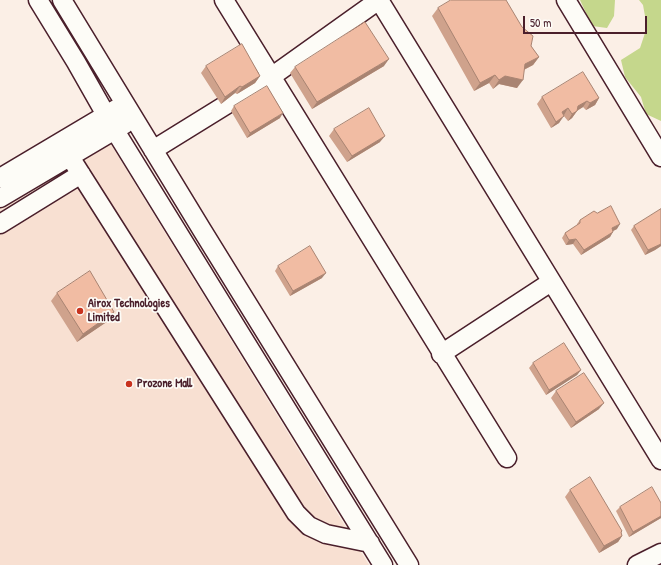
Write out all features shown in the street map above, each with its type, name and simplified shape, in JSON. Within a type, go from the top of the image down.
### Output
[{"type":"street","points":[[38,0],[76,62],[110,122],[383,565]]},
{"type":"street","points":[[62,0],[410,565]]},
{"type":"street","points":[[224,0],[506,458]]},
{"type":"street","points":[[153,150],[271,77],[379,0],[661,460]]},
{"type":"street","points":[[566,0],[661,157]]},
{"type":"street","points":[[0,178],[130,111]]},
{"type":"street","points":[[0,198],[70,157],[110,122]]},
{"type":"street","points":[[70,157],[296,513],[309,526],[326,534],[370,543]]},
{"type":"street","points":[[0,224],[81,174]]},
{"type":"street","points":[[441,354],[551,282]]},
{"type":"street","points":[[637,565],[661,553]]},
{"type":"shaded area","name":"Prozone Mall","points":[[107,138],[369,565],[0,565],[0,203]]},
{"type":"green space","points":[[580,0],[615,0],[614,16],[607,28],[592,26]]},
{"type":"green space","points":[[639,0],[661,0],[661,121],[646,114],[641,97],[625,77],[621,60],[640,48],[647,27],[643,5]]},
{"type":"building","points":[[451,0],[506,0],[522,27],[533,36],[531,46],[539,57],[525,64],[523,80],[505,76],[499,80],[495,75],[480,83],[438,8]]},
{"type":"building","points":[[365,22],[389,59],[317,102],[295,67]]},
{"type":"building","points":[[242,44],[260,76],[242,87],[240,86],[225,97],[206,66]]},
{"type":"building","points":[[583,72],[599,98],[590,103],[587,101],[578,106],[577,111],[572,114],[568,108],[562,112],[564,116],[556,122],[542,97]]},
{"type":"building","points":[[267,86],[283,113],[250,133],[234,106]]},
{"type":"building","points":[[369,108],[385,136],[352,156],[334,129]]},
{"type":"building","points":[[611,206],[620,224],[612,228],[613,232],[584,250],[576,239],[569,240],[565,233],[580,223],[580,220],[594,211],[597,213]]},
{"type":"building","points":[[661,209],[661,244],[648,250],[634,226]]},
{"type":"building","points":[[310,246],[326,273],[293,291],[278,266]]},
{"type":"building","name":"Airox Technologies Limited","points":[[90,271],[114,312],[83,334],[57,293]]},
{"type":"building","points":[[564,343],[581,370],[549,390],[533,363]]},
{"type":"building","points":[[584,373],[604,403],[576,422],[556,391]]},
{"type":"building","points":[[590,477],[622,531],[622,536],[604,546],[570,490]]},
{"type":"building","points":[[652,487],[661,503],[661,516],[633,532],[620,507]]},
{"type":"place","name":"Airox Technologies Limited","points":[[80,311]]},
{"type":"place","name":"Prozone Mall","points":[[129,384]]}]
